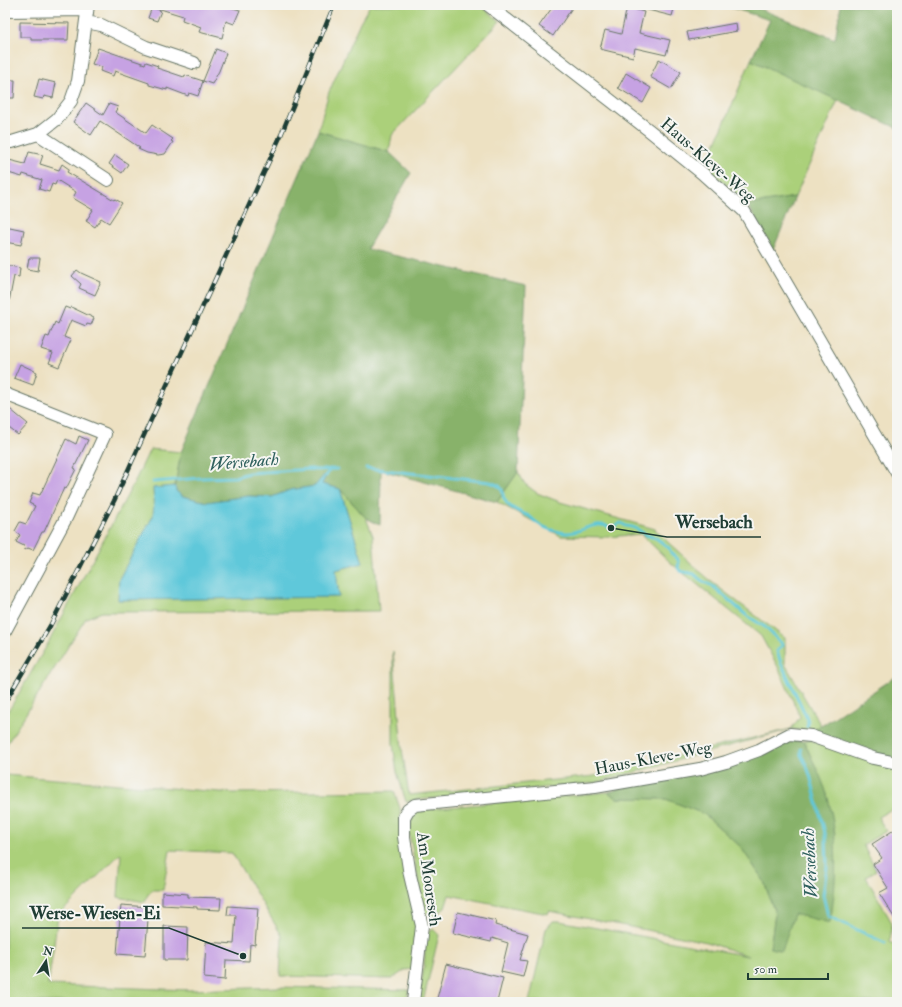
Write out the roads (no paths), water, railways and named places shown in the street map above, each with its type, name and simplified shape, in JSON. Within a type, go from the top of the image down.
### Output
[{"type":"street","name":"Haus-Kleve-Weg","points":[[488,5],[650,131],[702,173],[744,211],[897,473]]},
{"type":"street","points":[[5,11],[87,13],[101,25],[146,47],[194,63]]},
{"type":"street","points":[[5,142],[38,134],[57,119],[71,101],[78,81],[87,13]]},
{"type":"street","points":[[38,134],[108,180]]},
{"type":"street","points":[[5,394],[105,434],[66,518],[5,631]]},
{"type":"street","name":"Haus-Kleve-Weg","points":[[408,810],[415,805],[595,787],[700,769],[726,762],[759,750],[790,734],[811,736],[873,758],[897,763]]},
{"type":"street","name":"Am Mooresch","points":[[408,810],[404,817],[404,837],[410,875],[422,926],[413,1002]]},
{"type":"water","points":[[324,475],[326,476],[322,484],[340,489],[363,563],[336,570],[339,597],[118,600],[119,579],[153,516],[153,488],[175,486],[176,491],[182,496],[207,502],[248,496],[272,497],[290,490],[315,486]]},
{"type":"waterway","name":"Wersebach","points":[[366,468],[490,482],[496,484],[501,488],[504,498],[510,507],[529,516],[539,524],[551,530],[567,533],[595,525],[611,528],[621,523],[656,538],[669,548],[671,553],[677,558],[679,562],[678,568],[680,571],[694,574],[701,580],[714,587],[746,615],[765,627],[782,644],[777,651],[781,663],[807,718],[807,727]]},
{"type":"waterway","name":"Wersebach","points":[[326,476],[330,469]]},
{"type":"waterway","name":"Wersebach","points":[[153,482],[235,477],[249,473],[337,469]]},
{"type":"waterway","name":"Wersebach","points":[[801,749],[801,755],[810,775],[826,837],[827,867],[823,895],[828,916],[885,943]]},
{"type":"railway","points":[[5,702],[50,626],[114,501],[281,135],[334,5]]},
{"type":"place","name":"Wersebach","points":[[611,528]]},
{"type":"place","name":"Werse-Wiesen-Ei","points":[[243,956]]}]
